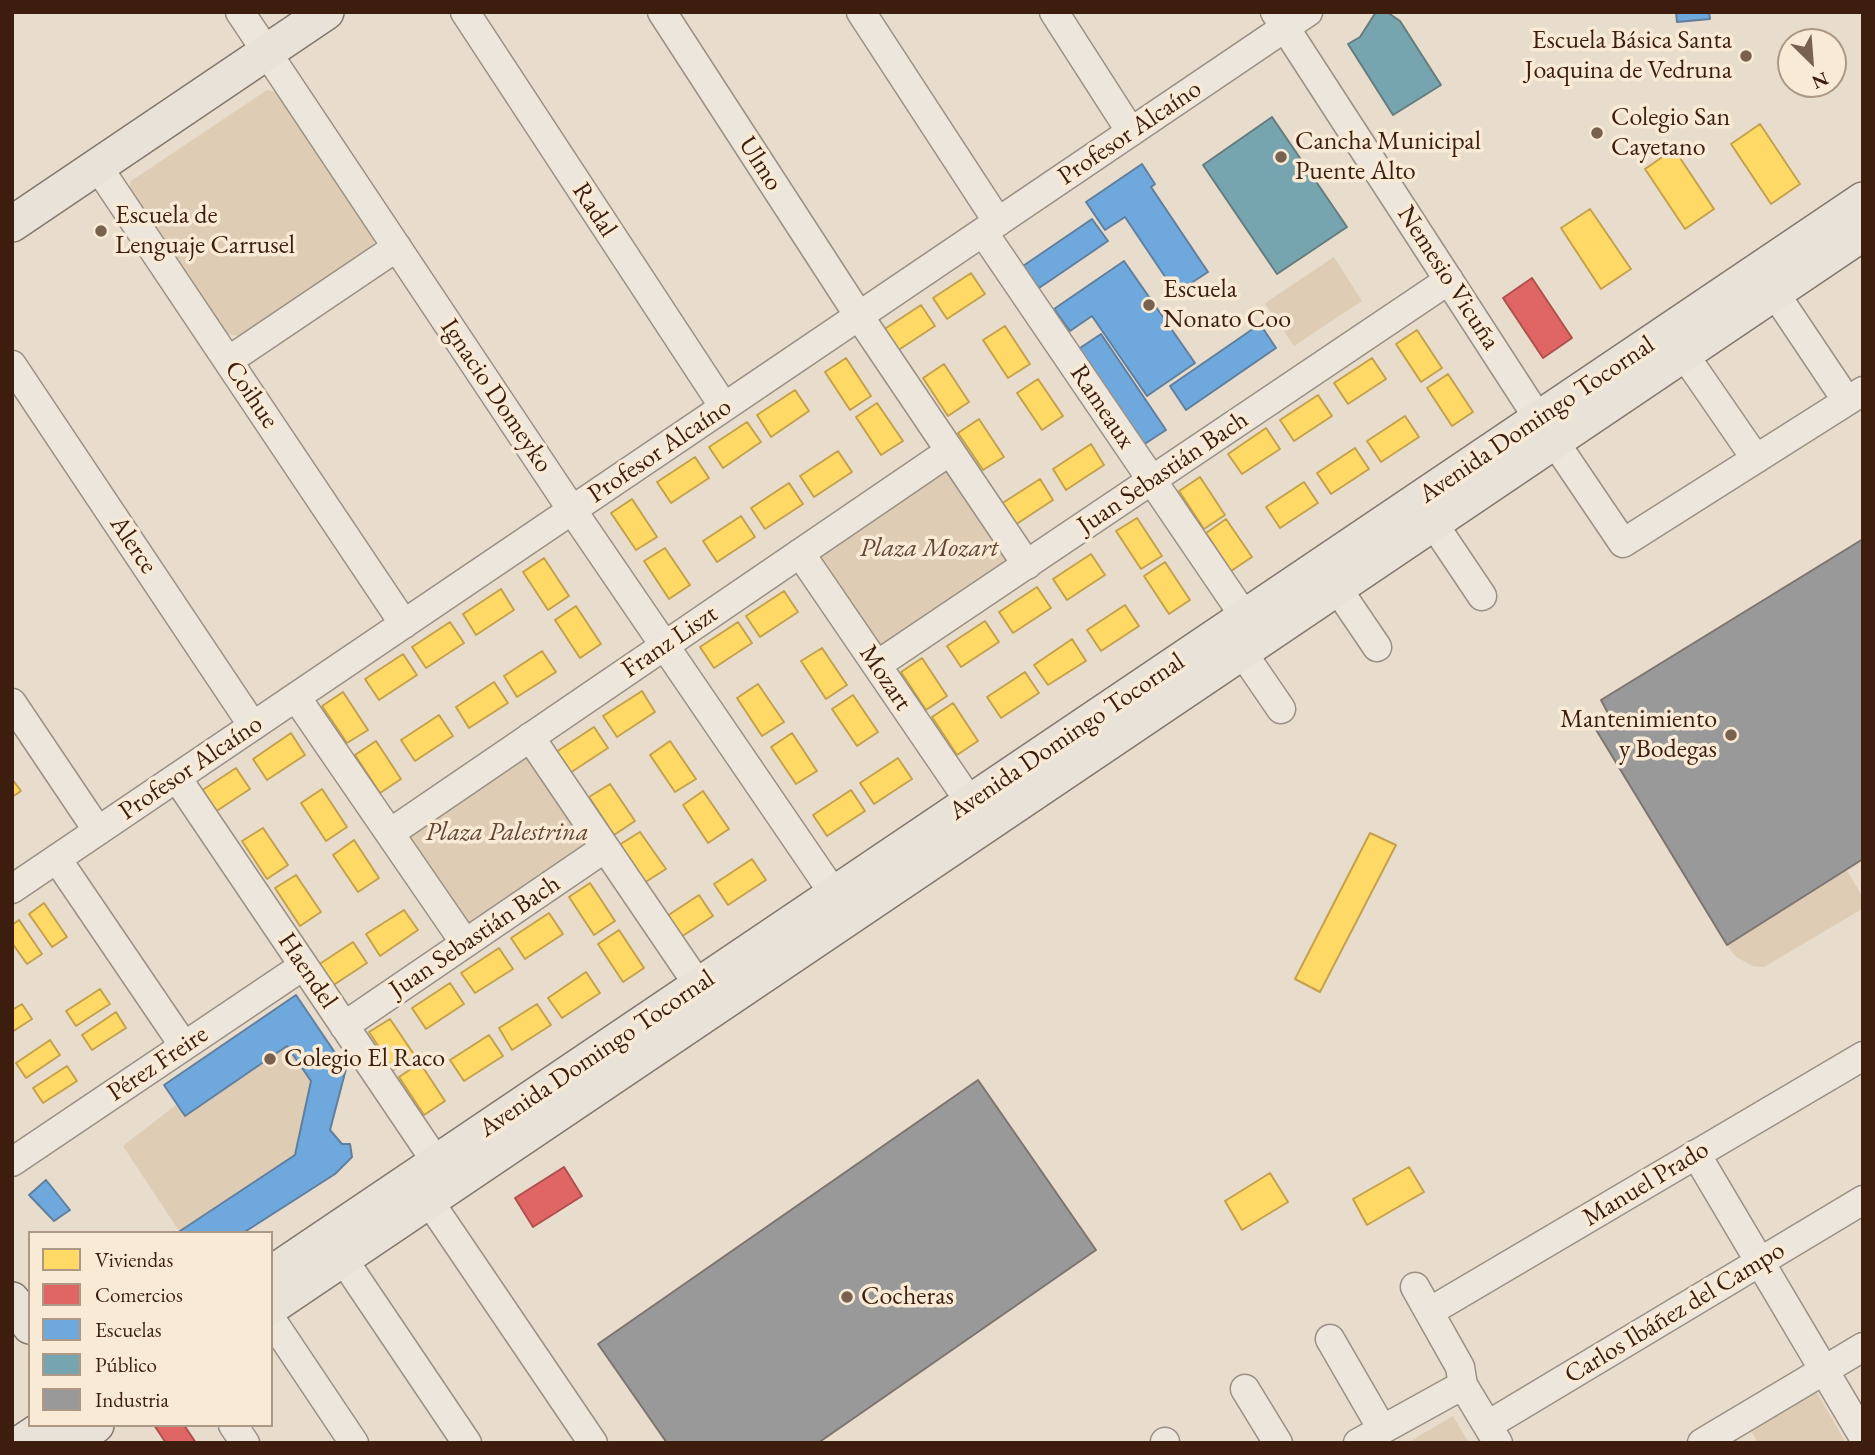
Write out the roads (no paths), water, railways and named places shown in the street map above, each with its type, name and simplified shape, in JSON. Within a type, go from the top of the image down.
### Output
[{"type":"main road","points":[[12,224],[326,12]]},
{"type":"main road","name":"Avenida Domingo Tocornal","points":[[273,1274],[699,986],[842,905],[1242,652],[1337,588],[1433,523],[1547,430],[1863,200]]},
{"type":"main road","name":"Avenida Domingo Tocornal","points":[[273,1306],[429,1201],[842,905],[970,802],[1245,617],[1547,430],[1683,353],[1863,233]]},
{"type":"main road","points":[[22,1443],[44,1427]]},
{"type":"main road","points":[[71,1443],[94,1427]]},
{"type":"main road","points":[[98,1427],[109,1443]]},
{"type":"street","name":"Ignacio Domeyko","points":[[240,12],[572,510],[842,905]]},
{"type":"street","name":"Radal","points":[[465,12],[724,408]]},
{"type":"street","name":"Ulmo","points":[[662,12],[859,316],[1027,565]]},
{"type":"street","name":"Rameaux","points":[[861,12],[991,227],[1152,481],[1245,617]]},
{"type":"street","points":[[1054,12],[1131,132]]},
{"type":"street","name":"Profesor Alcaíno","points":[[12,889],[1131,132],[1280,20],[1308,12]]},
{"type":"street","name":"Nemesio Vicuña","points":[[1280,20],[1623,543],[1756,459]]},
{"type":"street","name":"Coihue","points":[[98,167],[404,624]]},
{"type":"street","points":[[228,361],[397,247]]},
{"type":"street","name":"Juan Sebastián Bach","points":[[877,665],[1449,281]]},
{"type":"street","points":[[1683,353],[1756,459],[1855,396],[1774,292]]},
{"type":"street","name":"Alerce","points":[[12,365],[253,726]]},
{"type":"street","name":"Franz Liszt","points":[[390,833],[950,451]]},
{"type":"street","points":[[1433,523],[1482,596]]},
{"type":"street","name":"Mozart","points":[[800,553],[970,802]]},
{"type":"street","points":[[1337,588],[1377,647]]},
{"type":"street","points":[[1242,652],[1281,709]]},
{"type":"street","points":[[296,697],[465,943]]},
{"type":"street","points":[[12,703],[98,831]]},
{"type":"street","points":[[530,737],[699,986]]},
{"type":"street","name":"Haendel","points":[[177,778],[436,1163]]},
{"type":"street","name":"Juan Sebastián Bach","points":[[344,1026],[605,848]]},
{"type":"street","points":[[57,859],[184,1046]]},
{"type":"street","name":"Pérez Freire","points":[[12,1162],[303,966]]},
{"type":"street","name":"Manuel Prado","points":[[1429,1312],[1863,1056]]},
{"type":"street","points":[[1696,1154],[1863,1436]]},
{"type":"street","name":"Carlos Ibáñez del Campo","points":[[1493,1434],[1759,1262],[1863,1200]]},
{"type":"street","points":[[429,1201],[593,1443]]},
{"type":"street","points":[[343,1259],[467,1443]]},
{"type":"street","points":[[1415,1287],[1460,1367],[1463,1385],[1493,1434]]},
{"type":"street","points":[[273,1322],[354,1443]]},
{"type":"street","points":[[1330,1339],[1382,1429]]},
{"type":"street","points":[[1702,1443],[1863,1347]]},
{"type":"street","points":[[1358,1443],[1463,1385]]},
{"type":"street","points":[[1245,1390],[1278,1443]]},
{"type":"street","points":[[234,1427],[245,1443]]},
{"type":"place","name":"Escuela Básica Santa Joaquina de Vedruna","points":[[1746,56]]},
{"type":"place","name":"Colegio San Cayetano","points":[[1597,133]]},
{"type":"place","name":"Cancha Municipal Puente Alto","points":[[1281,157]]},
{"type":"place","name":"Escuela de Lenguaje Carrusel","points":[[101,231]]},
{"type":"place","name":"Escuela Nonato Coo","points":[[1149,305]]},
{"type":"place","name":"Mantenimiento y Bodegas","points":[[1731,735]]},
{"type":"place","name":"Colegio El Raco","points":[[270,1059]]},
{"type":"place","name":"Cocheras","points":[[847,1297]]},
{"type":"park label","name":"Plaza Mozart","points":[[929,549]]},
{"type":"park label","name":"Plaza Palestrina","points":[[507,833]]}]
